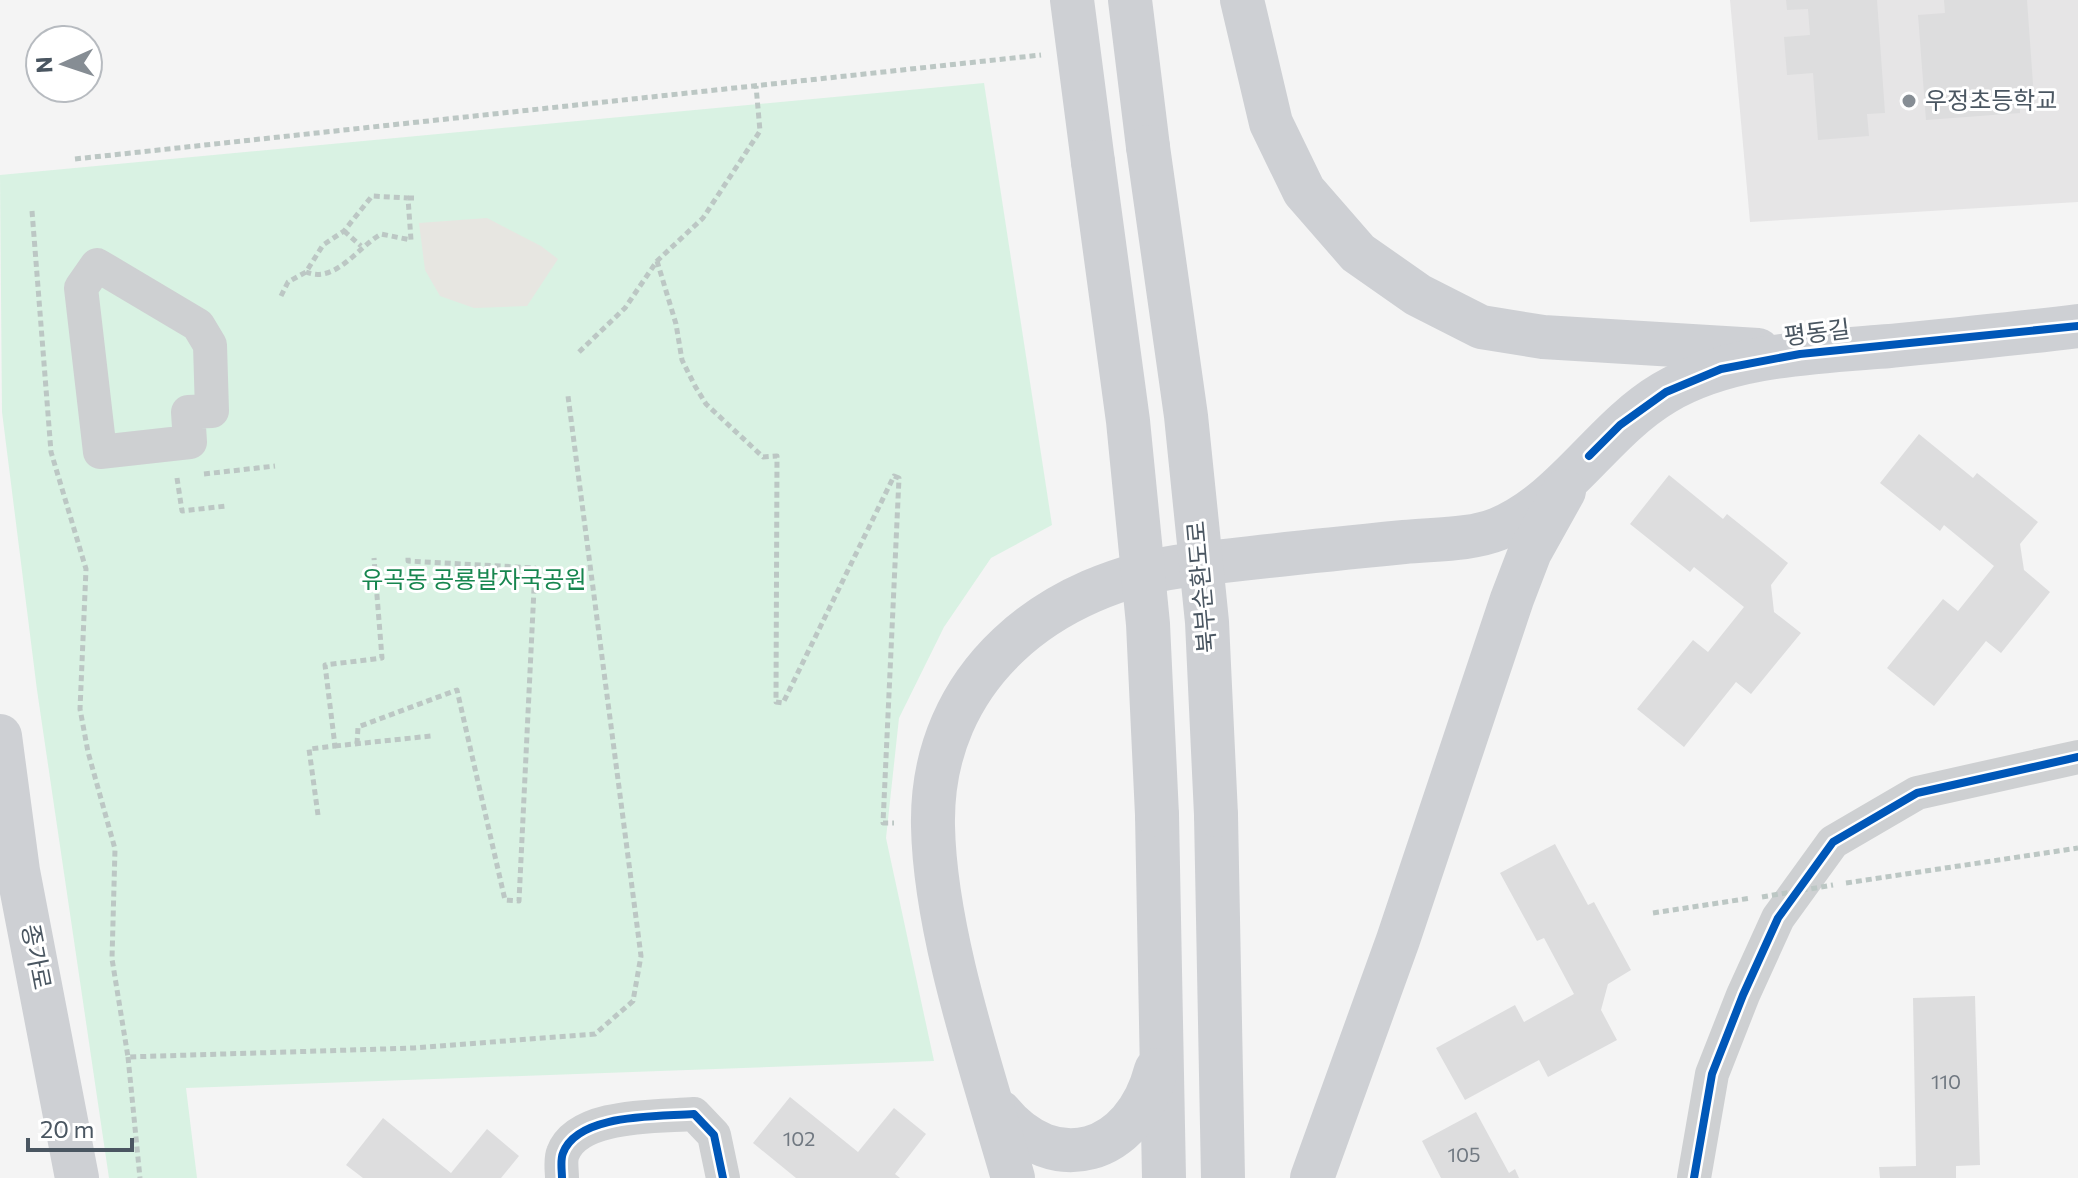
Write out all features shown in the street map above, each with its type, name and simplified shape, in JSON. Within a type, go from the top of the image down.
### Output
[{"type":"main road","points":[[1072,0],[1139,530],[1148,624],[1157,815],[1164,1178]]},
{"type":"main road","name":"북부순환도로","points":[[1130,0],[1186,416],[1207,622],[1216,815],[1223,1178]]},
{"type":"main road","points":[[1242,0],[1271,123],[1304,191],[1358,253],[1418,295],[1481,327],[1543,337],[1689,344],[1800,354]]},
{"type":"main road","name":"평동길","points":[[1589,456],[1620,425],[1666,392],[1721,369],[1800,354],[2078,326]]},
{"type":"main road","points":[[1013,1178],[942,903],[933,822],[936,781],[947,738],[969,694],[1015,635],[1046,612],[1084,594],[1183,565],[1496,530],[1554,492],[1589,456]]},
{"type":"main road","points":[[1312,1178],[1398,940],[1512,599],[1554,505],[1589,456]]},
{"type":"main road","name":"종가로","points":[[0,736],[5,807],[77,1178]]},
{"type":"main road","points":[[989,1092],[1023,1144],[1045,1158],[1086,1161],[1103,1154],[1123,1138],[1140,1115],[1162,1046]]},
{"type":"street","points":[[97,265],[198,325],[210,345],[212,411],[188,412],[190,442],[100,452],[81,288],[97,265]]},
{"type":"street","points":[[1694,1178],[1712,1074],[1743,995],[1778,918],[1833,842],[1917,793],[2078,757]]},
{"type":"street","points":[[562,1178],[562,1155],[571,1140],[595,1124],[694,1114],[714,1135],[723,1178]]},
{"type":"path","points":[[75,159],[1079,51]]},
{"type":"path","points":[[579,352],[625,308],[657,261],[703,218],[760,131],[756,86]]},
{"type":"path","points":[[281,296],[288,282],[306,272],[323,245],[344,231],[372,196],[417,198]]},
{"type":"path","points":[[306,272],[318,277],[332,272],[361,246],[381,234],[411,240],[408,198]]},
{"type":"path","points":[[32,211],[51,452],[86,569],[80,709],[88,752],[115,849],[112,959],[128,1057],[140,1178]]},
{"type":"path","points":[[344,231],[361,246]]},
{"type":"path","points":[[657,261],[676,324],[682,360],[706,404],[763,457],[777,456],[776,702],[783,703],[894,476],[899,478],[883,823]]},
{"type":"path","points":[[128,1057],[414,1048],[595,1034],[633,1001],[641,956],[568,396]]},
{"type":"path","points":[[177,477],[182,511],[226,506]]},
{"type":"path","points":[[357,744],[358,727],[457,690],[505,900],[519,901],[535,568],[408,561],[408,555]]},
{"type":"path","points":[[335,746],[325,665],[382,658],[374,558]]},
{"type":"path","points":[[318,815],[309,749],[431,736]]},
{"type":"path","points":[[1653,913],[2078,848]]},
{"type":"shaded area","name":"우정초등학교","points":[[1730,0],[2078,0],[2078,202],[1750,222]]},
{"type":"green space","name":"유곡동 공룡발자국공원","points":[[984,83],[1052,525],[991,558],[944,627],[899,718],[886,838],[934,1061],[186,1088],[197,1178],[109,1178],[37,690],[2,412],[0,175]]},
{"type":"sand","points":[[487,218],[541,246],[558,259],[527,306],[474,308],[440,296],[425,270],[419,223]]},
{"type":"building","points":[[1786,0],[1877,0],[1885,113],[1867,114],[1869,136],[1818,140],[1813,73],[1787,75],[1784,37],[1810,35],[1808,9],[1787,10]]},
{"type":"building","points":[[1944,0],[2027,0],[2034,98],[2019,100],[2020,113],[1926,120],[1918,15],[1945,13]]},
{"type":"building","points":[[1919,434],[1973,478],[1977,473],[2038,522],[2020,544],[2024,570],[2050,592],[2001,653],[1986,641],[1934,706],[1887,668],[1943,599],[1958,611],[1994,566],[1944,525],[1940,531],[1880,483]]},
{"type":"building","points":[[1669,475],[1723,519],[1727,514],[1788,563],[1771,585],[1774,612],[1801,633],[1751,694],[1736,682],[1684,747],[1637,709],[1693,640],[1708,652],[1744,607],[1694,567],[1690,572],[1630,524]]},
{"type":"building","points":[[1555,844],[1588,905],[1594,902],[1631,970],[1608,984],[1601,1010],[1617,1040],[1548,1077],[1539,1060],[1465,1100],[1436,1048],[1515,1005],[1524,1022],[1574,994],[1544,938],[1537,941],[1500,873]]},
{"type":"building","points":[[1975,996],[1980,1165],[1956,1166],[1956,1178],[1880,1178],[1879,1167],[1916,1166],[1913,998]]},
{"type":"building","points":[[790,1097],[858,1152],[894,1108],[926,1134],[895,1174],[900,1178],[796,1178],[753,1143]]},
{"type":"building","points":[[1476,1112],[1509,1173],[1515,1169],[1519,1178],[1441,1178],[1422,1141]]},
{"type":"building","points":[[383,1118],[451,1173],[487,1129],[519,1156],[501,1178],[363,1178],[346,1165]]},
{"type":"cycle path","points":[[1589,456],[1620,425],[1666,392],[1721,369],[1800,354],[2078,326]]},
{"type":"cycle path","points":[[1694,1178],[1712,1074],[1743,995],[1778,918],[1833,842],[1917,793],[2078,757]]},
{"type":"cycle path","points":[[562,1178],[563,1153],[571,1140],[585,1130],[641,1117],[694,1114],[714,1135],[723,1178]]},
{"type":"place","name":"우정초등학교","points":[[1909,101]]}]
